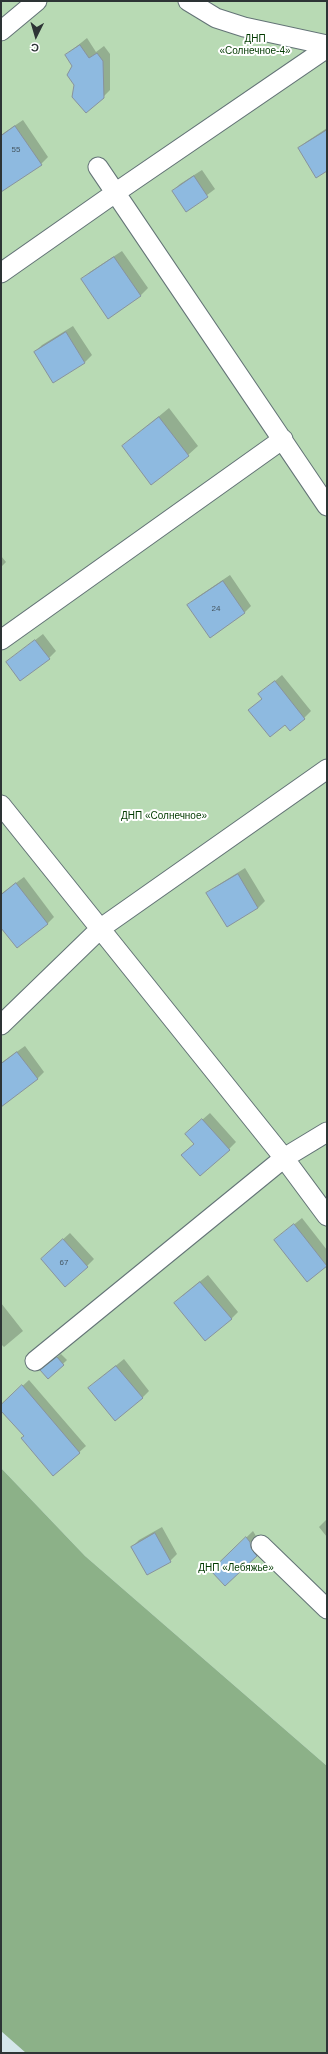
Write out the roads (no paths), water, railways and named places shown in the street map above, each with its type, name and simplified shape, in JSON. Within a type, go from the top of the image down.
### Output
[{"type":"street","points":[[1,30],[37,1]]},
{"type":"street","points":[[188,1],[216,18],[244,27],[327,45]]},
{"type":"street","points":[[1,273],[327,48]]},
{"type":"street","points":[[98,167],[327,506]]},
{"type":"street","points":[[1,640],[283,439]]},
{"type":"street","points":[[1,1025],[101,928],[327,769]]},
{"type":"street","points":[[1,805],[284,1158],[327,1216]]},
{"type":"street","points":[[35,1362],[284,1158],[327,1132]]},
{"type":"street","points":[[261,1545],[327,1610]]},
{"type":"park label","name":"ДНП «Солнечное-4»","points":[[255,44]]},
{"type":"park label","name":"ДНП «Солнечное»","points":[[164,816]]},
{"type":"park label","name":"ДНП «Лебяжье»","points":[[236,1568]]}]
